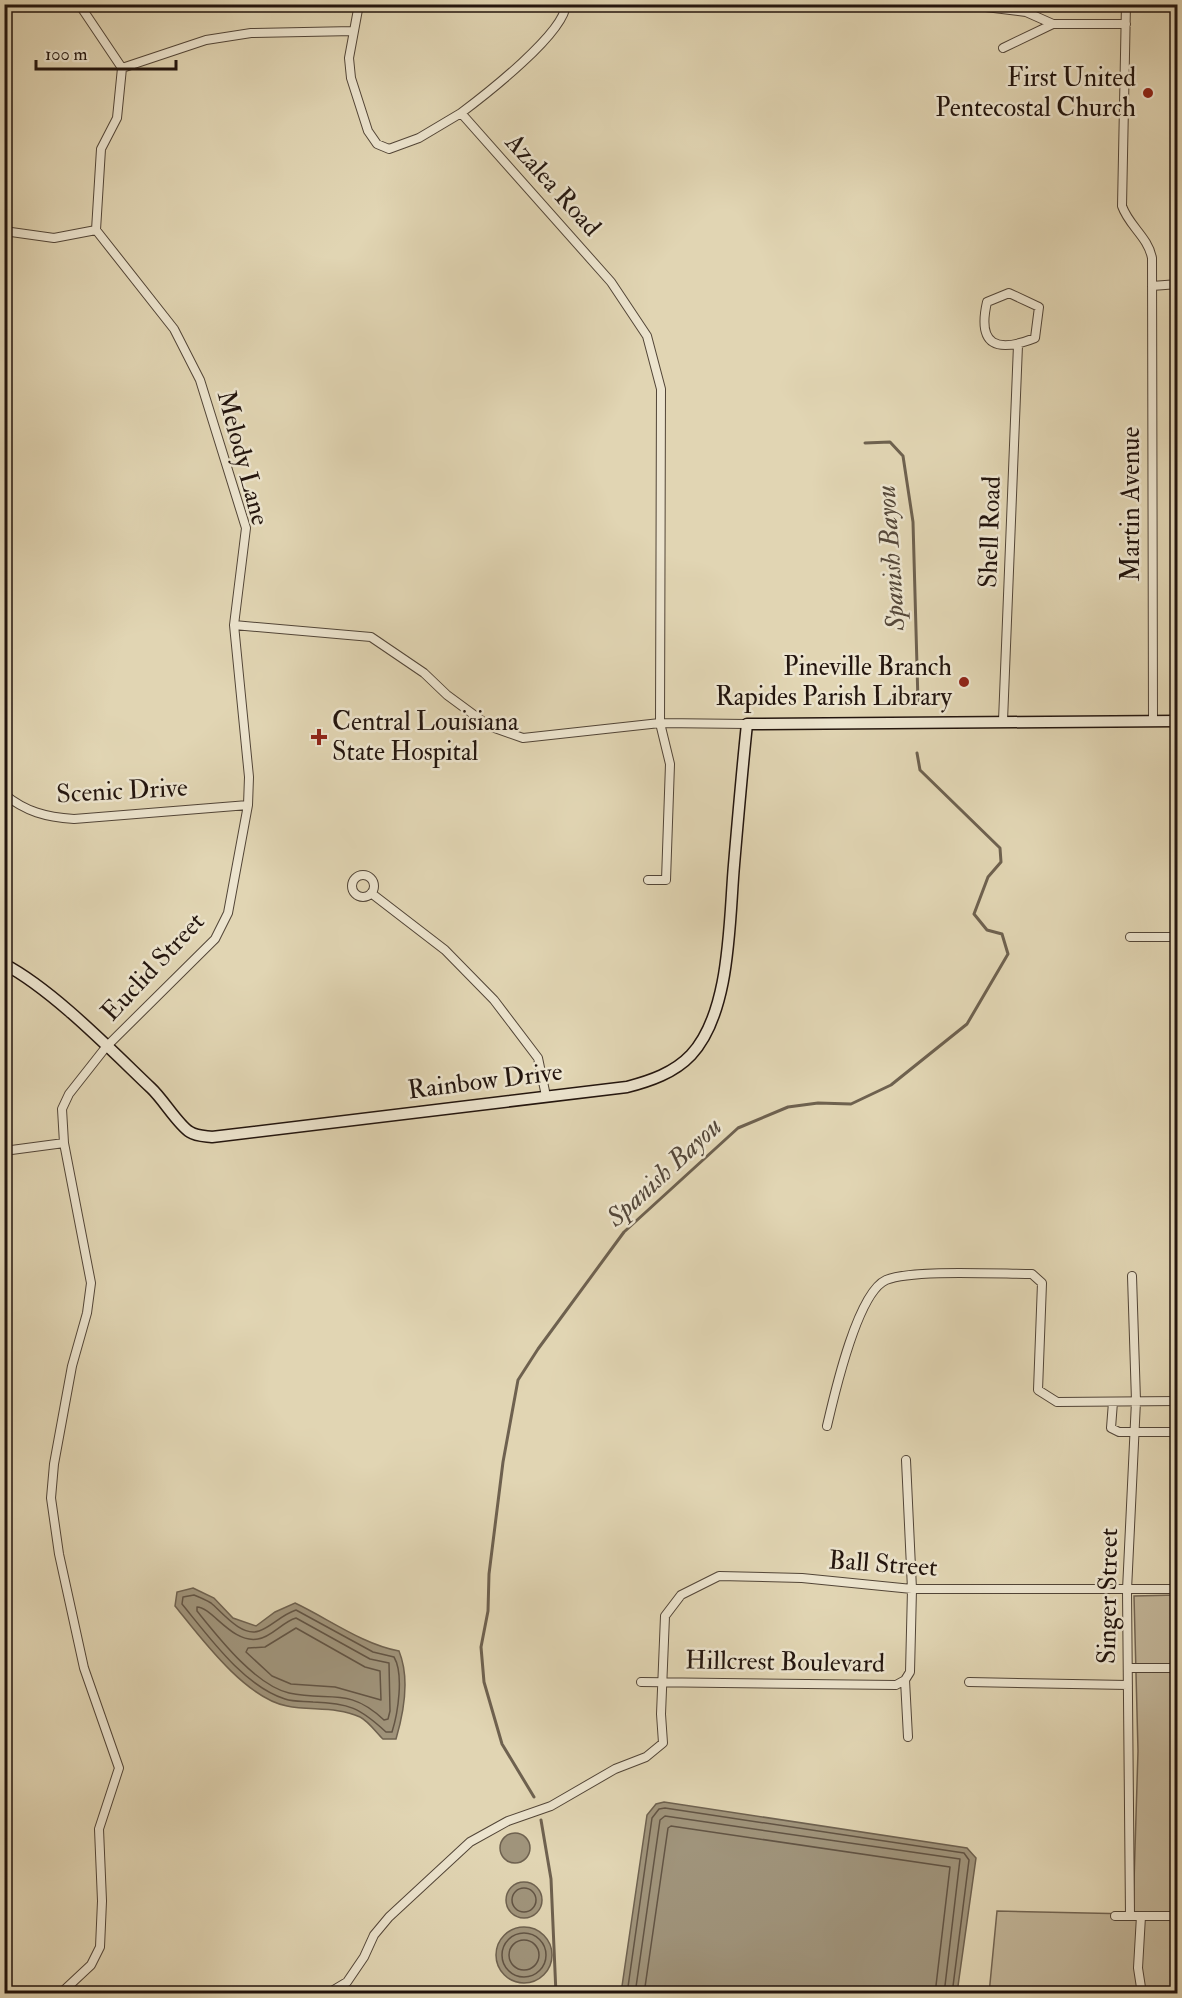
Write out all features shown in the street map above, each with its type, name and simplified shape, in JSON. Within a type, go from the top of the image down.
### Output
[{"type":"street","points":[[4,231],[54,238],[96,230],[101,149],[117,118],[122,68],[78,4]]},
{"type":"street","points":[[359,4],[349,58],[351,78],[368,131],[377,144],[389,149],[419,138],[461,113],[493,89],[555,28],[566,10],[566,4]]},
{"type":"street","points":[[961,4],[1026,12],[1053,24],[1126,24]]},
{"type":"street","name":"Martin Avenue","points":[[1126,4],[1122,206],[1127,220],[1150,247],[1152,286],[1153,721]]},
{"type":"street","points":[[1003,48],[1053,24]]},
{"type":"street","points":[[122,68],[206,40],[251,33],[354,31]]},
{"type":"street","name":"Azalea Road","points":[[461,113],[610,282],[647,336],[656,365],[661,389],[660,723],[670,764],[666,880],[648,880]]},
{"type":"street","name":"Melody Lane","points":[[96,230],[174,329],[201,380],[246,528],[234,625],[249,777],[248,805]]},
{"type":"street","points":[[1152,286],[1178,284]]},
{"type":"street","points":[[1009,294],[1039,307],[1035,338],[1018,345],[994,343],[987,338],[982,324],[987,302],[1009,294]]},
{"type":"street","name":"Shell Road","points":[[1003,721],[1018,345]]},
{"type":"street","points":[[234,625],[371,637],[424,673],[447,695],[489,726],[523,738],[660,723],[1178,722]]},
{"type":"street","name":"Rainbow Drive","points":[[4,964],[51,996],[152,1089],[171,1108],[180,1124],[192,1133],[212,1137],[627,1087],[651,1081],[672,1070],[692,1054],[716,1008],[724,968],[747,724]]},
{"type":"street","name":"Scenic Drive","points":[[4,794],[20,807],[38,813],[74,819],[248,805]]},
{"type":"street","name":"Euclid Street","points":[[60,1994],[91,1965],[100,1947],[102,1901],[99,1829],[119,1768],[84,1668],[63,1573],[51,1498],[54,1464],[72,1366],[87,1313],[91,1282],[64,1143],[62,1109],[69,1094],[106,1047],[215,939],[228,913],[248,805]]},
{"type":"street","points":[[371,893],[445,950],[494,1000],[538,1058],[546,1096]]},
{"type":"street","points":[[1130,937],[1178,937]]},
{"type":"street","points":[[4,1151],[64,1143]]},
{"type":"street","points":[[826,1426],[847,1348],[868,1299],[884,1281],[906,1275],[1032,1274],[1042,1283],[1038,1390],[1057,1402],[1178,1401]]},
{"type":"street","name":"Singer Street","points":[[1130,1916],[1127,1590],[1136,1401],[1132,1276]]},
{"type":"street","points":[[1113,1402],[1111,1428],[1119,1432],[1178,1432]]},
{"type":"street","points":[[906,1460],[912,1589],[910,1672],[905,1680],[908,1737]]},
{"type":"street","name":"Ball Street","points":[[662,1681],[665,1616],[681,1595],[719,1576],[802,1578],[912,1589],[1178,1589]]},
{"type":"street","points":[[1128,1668],[1178,1668]]},
{"type":"street","name":"Hillcrest Boulevard","points":[[641,1682],[896,1684],[905,1680]]},
{"type":"street","name":"Hillcrest Boulevard","points":[[327,1994],[347,1982],[364,1957],[374,1935],[389,1917],[470,1842],[508,1821],[551,1806],[615,1769],[646,1757],[663,1743],[662,1681]]},
{"type":"street","points":[[969,1682],[1128,1685]]},
{"type":"street","points":[[1115,1916],[1178,1916]]},
{"type":"street","points":[[1141,1916],[1138,1968],[1142,1994]]},
{"type":"shaded area","points":[[1177,1595],[1177,1993],[989,1994],[997,1911],[1133,1914],[1138,1751],[1134,1596]]},
{"type":"water","points":[[193,1588],[214,1598],[233,1618],[256,1626],[275,1612],[295,1603],[372,1643],[399,1651],[404,1672],[405,1695],[396,1739],[383,1739],[366,1721],[351,1714],[287,1706],[271,1701],[255,1692],[225,1665],[175,1606],[177,1592]]},
{"type":"water","points":[[664,1802],[967,1848],[976,1858],[957,1993],[621,1993],[647,1815],[656,1804]]},
{"type":"water","points":[[515,1833],[526,1837],[530,1848],[526,1859],[515,1863],[504,1859],[500,1848],[504,1837]]},
{"type":"water","points":[[524,1882],[537,1887],[542,1900],[537,1913],[524,1918],[511,1913],[506,1900],[511,1887]]},
{"type":"water","points":[[518,1927],[530,1927],[544,1935],[552,1949],[550,1966],[544,1975],[530,1983],[518,1983],[501,1971],[496,1961],[496,1949],[508,1932]]},
{"type":"waterway","name":"Spanish Bayou","points":[[865,443],[890,442],[903,456],[913,522],[918,702]]},
{"type":"waterway","name":"Spanish Bayou","points":[[534,1797],[502,1744],[484,1682],[481,1647],[488,1611],[489,1574],[503,1462],[518,1380],[624,1232],[738,1128],[788,1107],[818,1103],[851,1104],[891,1085],[967,1024],[1008,954],[1002,934],[987,930],[974,914],[988,877],[1001,862],[1000,848],[920,770],[917,753]]},
{"type":"waterway","name":"Spanish Bayou","points":[[541,1820],[551,1879],[556,1994]]},
{"type":"place","name":"First United Pentecostal Church","points":[[1148,93]]},
{"type":"place","name":"Pineville Branch Rapides Parish Library","points":[[964,682]]},
{"type":"place","name":"Central Louisiana State Hospital","points":[[319,737]]}]
